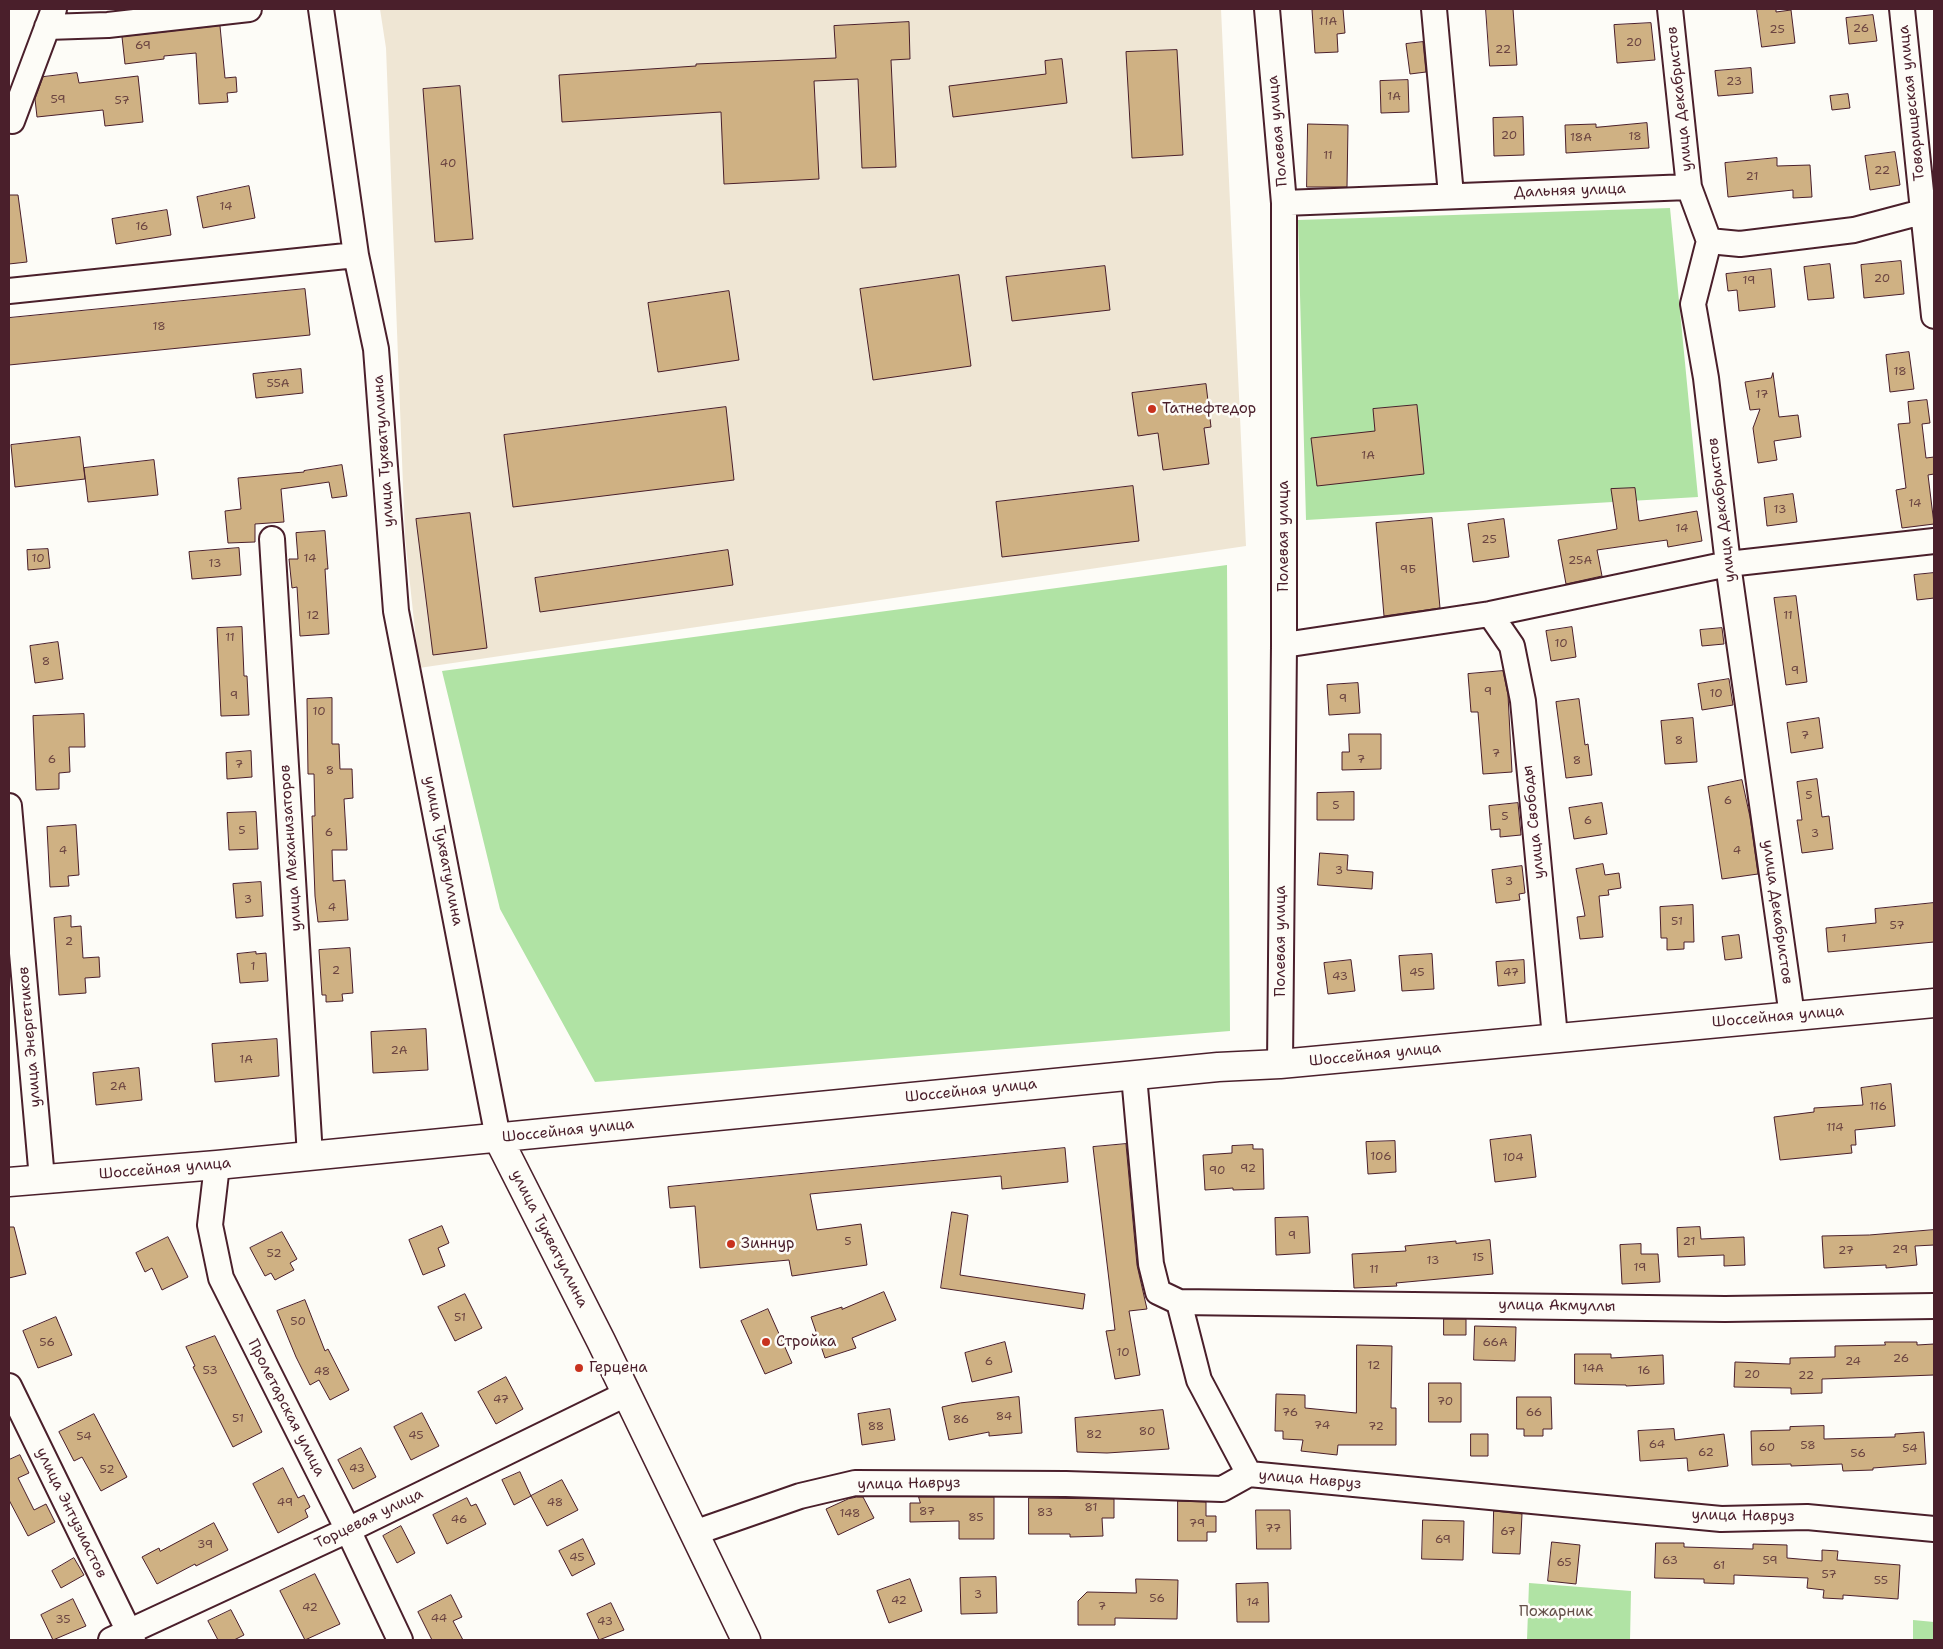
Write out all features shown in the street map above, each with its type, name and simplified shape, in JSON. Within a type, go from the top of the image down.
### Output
[{"type":"main road","name":"Шоссейная улица","points":[[9,1182],[217,1165],[1218,1067],[1280,1064],[1934,1003]]},
{"type":"main road","name":"улица Тухватуллина","points":[[498,1138],[601,1341],[746,1640]]},
{"type":"street","points":[[12,122],[50,18],[108,25],[249,9]]},
{"type":"street","name":"улица Тухватуллина","points":[[321,9],[356,254],[376,349],[396,611],[498,1138]]},
{"type":"street","name":"Полевая улица","points":[[1267,9],[1284,203],[1284,645],[1280,1064]]},
{"type":"street","points":[[1434,9],[1451,195]]},
{"type":"street","name":"улица Декабристов","points":[[1670,9],[1689,187],[1709,242],[1693,304],[1706,378],[1728,564],[1792,1016]]},
{"type":"street","name":"Товарищеская улица","points":[[1902,9],[1934,316]]},
{"type":"street","name":"Дальняя улица","points":[[1284,203],[1689,187]]},
{"type":"street","points":[[1709,242],[1740,244],[1854,230],[1922,212]]},
{"type":"street","points":[[9,291],[356,254]]},
{"type":"street","name":"улица Механизаторов","points":[[272,539],[310,1156]]},
{"type":"street","points":[[1284,645],[1490,614],[1728,564],[1934,541]]},
{"type":"street","name":"улица Свободы","points":[[1490,614],[1512,646],[1523,702],[1555,1037]]},
{"type":"street","name":"улица Энергетиков","points":[[9,806],[42,1179]]},
{"type":"street","points":[[1134,1076],[1151,1264],[1158,1292],[1179,1302],[1199,1380],[1249,1474]]},
{"type":"street","name":"Пролетарская улица","points":[[217,1165],[210,1225],[221,1278],[348,1530],[400,1640]]},
{"type":"street","name":"улица Акмуллы","points":[[1179,1302],[1725,1309],[1934,1306]]},
{"type":"street","name":"улица Энтузиастов","points":[[9,1386],[124,1637]]},
{"type":"street","name":"Торцевая улица","points":[[124,1637],[626,1394]]},
{"type":"street","name":"улица Навруз","points":[[694,1533],[800,1496],[855,1483],[1066,1484],[1222,1489],[1249,1474],[1721,1519],[1807,1517],[1934,1529]]},
{"type":"shaded area","points":[[380,9],[1221,9],[1246,546],[419,668],[405,537],[386,48]]},
{"type":"green space","points":[[1670,208],[1698,497],[1306,520],[1298,220]]},
{"type":"green space","points":[[1227,565],[1230,1031],[595,1082],[500,909],[442,671]]},
{"type":"green space","name":"Пожарник","points":[[1529,1583],[1631,1591],[1630,1640],[1527,1640]]},
{"type":"green space","points":[[1913,1620],[1934,1622],[1934,1640],[1913,1640]]},
{"type":"building","points":[[1343,9],[1345,33],[1337,34],[1338,52],[1315,53],[1312,10]]},
{"type":"building","points":[[1486,9],[1513,9],[1517,65],[1490,66]]},
{"type":"building","points":[[1757,9],[1776,9],[1776,12],[1791,10],[1795,43],[1762,47]]},
{"type":"building","points":[[1873,15],[1877,41],[1849,44],[1846,18]]},
{"type":"building","points":[[909,22],[910,59],[891,60],[896,167],[862,168],[858,79],[814,81],[819,179],[724,184],[721,112],[562,122],[559,75],[696,66],[696,64],[836,58],[834,26]]},
{"type":"building","points":[[1651,23],[1655,60],[1617,63],[1614,25]]},
{"type":"building","points":[[220,26],[225,78],[236,77],[237,92],[227,93],[228,102],[199,104],[196,53],[164,56],[164,59],[125,64],[122,37]]},
{"type":"building","points":[[1423,42],[1426,72],[1410,74],[1406,44]]},
{"type":"building","points":[[1177,50],[1183,155],[1132,158],[1126,52]]},
{"type":"building","points":[[1062,59],[1067,103],[953,117],[949,86],[1046,74],[1045,61]]},
{"type":"building","points":[[1751,68],[1753,93],[1718,96],[1715,71]]},
{"type":"building","points":[[77,73],[79,83],[138,76],[143,122],[105,126],[103,110],[37,117],[35,99],[43,77]]},
{"type":"building","points":[[1408,80],[1409,112],[1381,113],[1380,81]]},
{"type":"building","points":[[460,86],[473,239],[435,242],[423,89]]},
{"type":"building","points":[[1848,94],[1850,108],[1832,110],[1830,96]]},
{"type":"building","points":[[1523,117],[1524,155],[1494,156],[1493,118]]},
{"type":"building","points":[[1647,123],[1649,148],[1566,153],[1565,125],[1596,124],[1596,127]]},
{"type":"building","points":[[1308,124],[1348,125],[1347,187],[1307,187]]},
{"type":"building","points":[[1895,152],[1900,185],[1870,190],[1865,156]]},
{"type":"building","points":[[1777,158],[1777,166],[1810,165],[1812,197],[1793,198],[1793,190],[1728,197],[1725,163]]},
{"type":"building","points":[[249,186],[255,218],[203,228],[197,197]]},
{"type":"building","points":[[9,195],[18,195],[27,262],[9,264]]},
{"type":"building","points":[[167,210],[171,235],[116,244],[112,219]]},
{"type":"building","points":[[1901,261],[1904,294],[1864,298],[1861,265]]},
{"type":"building","points":[[1830,264],[1834,298],[1808,300],[1804,267]]},
{"type":"building","points":[[1105,266],[1110,310],[1012,321],[1006,277]]},
{"type":"building","points":[[1771,269],[1775,307],[1739,311],[1737,290],[1728,291],[1726,274]]},
{"type":"building","points":[[959,275],[971,366],[873,380],[860,289]]},
{"type":"building","points":[[305,289],[310,335],[9,365],[9,318]]},
{"type":"building","points":[[729,291],[739,360],[658,372],[648,303]]},
{"type":"building","points":[[1909,352],[1914,389],[1890,392],[1886,355]]},
{"type":"building","points":[[301,369],[303,393],[256,398],[253,374]]},
{"type":"building","points":[[1773,373],[1779,417],[1798,415],[1801,437],[1774,441],[1777,460],[1758,463],[1753,428],[1760,409],[1750,410],[1745,382],[1771,378]]},
{"type":"building","points":[[1206,384],[1211,427],[1204,428],[1209,464],[1163,470],[1158,433],[1138,436],[1132,393]]},
{"type":"building","points":[[1927,400],[1930,423],[1922,424],[1926,458],[1934,457],[1934,474],[1928,475],[1934,524],[1902,528],[1896,490],[1906,488],[1898,424],[1910,423],[1908,402]]},
{"type":"building","points":[[1417,405],[1424,474],[1317,486],[1311,438],[1375,431],[1373,409]]},
{"type":"building","points":[[726,407],[734,480],[513,507],[504,435]]},
{"type":"building","points":[[80,437],[85,479],[15,487],[11,445]]},
{"type":"building","points":[[154,460],[158,495],[88,502],[84,468]]},
{"type":"building","points":[[342,465],[347,496],[332,498],[329,482],[281,489],[284,522],[255,524],[255,542],[228,543],[225,511],[241,509],[238,478],[304,472]]},
{"type":"building","points":[[1133,486],[1139,541],[1002,557],[996,502]]},
{"type":"building","points":[[1635,488],[1639,521],[1697,511],[1702,541],[1668,547],[1667,540],[1597,550],[1602,576],[1566,584],[1558,540],[1617,529],[1611,489]]},
{"type":"building","points":[[1793,494],[1797,522],[1767,526],[1764,498]]},
{"type":"building","points":[[470,513],[487,648],[433,655],[416,519]]},
{"type":"building","points":[[1432,518],[1440,608],[1384,616],[1376,523]]},
{"type":"building","points":[[1504,519],[1509,557],[1473,562],[1468,524]]},
{"type":"building","points":[[325,531],[328,569],[325,569],[329,634],[300,636],[297,587],[292,588],[289,559],[298,559],[296,533]]},
{"type":"building","points":[[239,548],[241,575],[192,579],[189,552]]},
{"type":"building","points":[[48,549],[50,568],[28,570],[27,550]]},
{"type":"building","points":[[728,550],[733,585],[540,612],[535,578]]},
{"type":"building","points":[[1934,573],[1934,598],[1917,600],[1914,575]]},
{"type":"building","points":[[1796,596],[1807,682],[1786,685],[1774,598]]},
{"type":"building","points":[[242,627],[244,676],[247,676],[249,715],[221,716],[217,628]]},
{"type":"building","points":[[1572,627],[1576,657],[1551,661],[1546,631]]},
{"type":"building","points":[[1722,628],[1724,644],[1702,646],[1700,630]]},
{"type":"building","points":[[58,642],[63,679],[35,683],[30,646]]},
{"type":"building","points":[[1503,671],[1508,695],[1512,772],[1483,774],[1478,712],[1471,712],[1468,674]]},
{"type":"building","points":[[1729,679],[1733,705],[1702,710],[1698,684]]},
{"type":"building","points":[[1358,683],[1360,713],[1329,715],[1327,685]]},
{"type":"building","points":[[332,698],[332,744],[339,744],[340,769],[352,769],[353,798],[344,799],[347,850],[332,850],[333,881],[345,880],[348,920],[318,922],[315,896],[312,816],[315,816],[314,774],[308,774],[307,699]]},
{"type":"building","points":[[1579,699],[1585,745],[1588,744],[1592,775],[1566,778],[1556,702]]},
{"type":"building","points":[[84,714],[85,747],[69,747],[70,772],[59,773],[59,789],[36,790],[33,716]]},
{"type":"building","points":[[1693,718],[1697,762],[1665,764],[1661,721]]},
{"type":"building","points":[[1819,718],[1823,748],[1791,753],[1787,723]]},
{"type":"building","points":[[1349,734],[1381,734],[1381,769],[1342,770],[1342,752],[1349,752]]},
{"type":"building","points":[[251,751],[252,777],[227,779],[226,753]]},
{"type":"building","points":[[1817,779],[1822,817],[1829,816],[1833,849],[1802,853],[1797,820],[1802,820],[1797,782]]},
{"type":"building","points":[[1742,780],[1750,817],[1758,874],[1722,879],[1708,787]]},
{"type":"building","points":[[1354,792],[1354,820],[1317,820],[1317,793]]},
{"type":"building","points":[[1518,803],[1521,835],[1500,837],[1500,829],[1491,830],[1489,806]]},
{"type":"building","points":[[1602,803],[1607,834],[1574,839],[1569,808]]},
{"type":"building","points":[[256,812],[258,849],[229,850],[227,813]]},
{"type":"building","points":[[76,825],[79,875],[68,876],[69,886],[50,887],[47,827]]},
{"type":"building","points":[[1320,853],[1348,855],[1347,870],[1373,872],[1372,889],[1318,885]]},
{"type":"building","points":[[1603,864],[1605,875],[1619,873],[1621,888],[1608,890],[1609,895],[1599,896],[1603,937],[1580,939],[1577,917],[1585,916],[1576,869]]},
{"type":"building","points":[[1522,866],[1525,893],[1519,894],[1520,900],[1496,903],[1492,870]]},
{"type":"building","points":[[261,882],[263,916],[236,918],[233,884]]},
{"type":"building","points":[[1934,903],[1934,942],[1828,952],[1826,928],[1876,923],[1875,909]]},
{"type":"building","points":[[1693,905],[1694,942],[1684,942],[1684,949],[1667,950],[1667,938],[1661,938],[1660,907]]},
{"type":"building","points":[[71,916],[71,927],[81,926],[83,958],[99,957],[100,977],[85,978],[86,993],[59,995],[54,918]]},
{"type":"building","points":[[1739,935],[1742,958],[1725,960],[1722,937]]},
{"type":"building","points":[[350,948],[353,993],[342,994],[343,1001],[326,1002],[326,995],[322,995],[319,950]]},
{"type":"building","points":[[256,952],[256,954],[266,953],[268,981],[240,983],[237,954]]},
{"type":"building","points":[[1432,954],[1434,989],[1402,991],[1399,956]]},
{"type":"building","points":[[1351,960],[1355,991],[1328,994],[1324,963]]},
{"type":"building","points":[[1524,960],[1525,983],[1498,986],[1496,962]]},
{"type":"building","points":[[426,1029],[428,1070],[373,1073],[371,1032]]},
{"type":"building","points":[[277,1039],[279,1076],[215,1082],[212,1044]]},
{"type":"building","points":[[139,1068],[142,1100],[96,1105],[93,1073]]},
{"type":"building","points":[[1891,1084],[1895,1126],[1855,1130],[1856,1145],[1851,1145],[1852,1153],[1780,1160],[1774,1117],[1814,1112],[1814,1108],[1863,1105],[1861,1088]]},
{"type":"building","points":[[1531,1135],[1536,1177],[1495,1182],[1490,1140]]},
{"type":"building","points":[[1395,1141],[1396,1172],[1368,1174],[1366,1142]]},
{"type":"building","points":[[1126,1144],[1137,1265],[1147,1309],[1129,1311],[1140,1375],[1115,1379],[1106,1331],[1115,1330],[1093,1147]]},
{"type":"building","points":[[1253,1145],[1253,1149],[1263,1149],[1264,1189],[1233,1190],[1233,1188],[1205,1190],[1203,1155],[1232,1153],[1232,1146]]},
{"type":"building","points":[[1065,1148],[1068,1182],[1002,1189],[1001,1176],[810,1194],[817,1230],[861,1224],[867,1265],[792,1276],[789,1260],[700,1268],[695,1206],[670,1208],[668,1187]]},
{"type":"building","points":[[952,1212],[968,1215],[960,1275],[1085,1294],[1083,1309],[941,1288]]},
{"type":"building","points":[[1308,1217],[1310,1253],[1276,1255],[1275,1218]]},
{"type":"building","points":[[442,1226],[449,1243],[438,1248],[445,1266],[423,1275],[409,1240]]},
{"type":"building","points":[[9,1227],[14,1227],[26,1274],[9,1278]]},
{"type":"building","points":[[1700,1227],[1701,1239],[1744,1237],[1745,1265],[1724,1266],[1724,1255],[1678,1257],[1677,1228]]},
{"type":"building","points":[[1934,1230],[1934,1245],[1915,1246],[1917,1265],[1886,1268],[1886,1265],[1824,1268],[1822,1236],[1869,1235]]},
{"type":"building","points":[[282,1232],[297,1259],[290,1263],[294,1270],[275,1280],[271,1273],[265,1276],[250,1248]]},
{"type":"building","points":[[168,1237],[188,1277],[162,1290],[152,1268],[145,1272],[136,1253]]},
{"type":"building","points":[[1490,1240],[1493,1274],[1396,1283],[1397,1286],[1354,1288],[1352,1254],[1406,1251],[1405,1246]]},
{"type":"building","points":[[1641,1244],[1641,1254],[1658,1254],[1660,1282],[1622,1284],[1620,1245]]},
{"type":"building","points":[[884,1292],[896,1320],[852,1338],[856,1348],[825,1358],[811,1317],[842,1307],[842,1309]]},
{"type":"building","points":[[465,1294],[482,1328],[455,1341],[438,1307]]},
{"type":"building","points":[[305,1300],[325,1351],[328,1349],[349,1390],[330,1400],[319,1380],[310,1385],[277,1311]]},
{"type":"building","name":"Стройка","points":[[768,1309],[792,1363],[765,1374],[741,1321]]},
{"type":"building","points":[[56,1317],[72,1355],[38,1368],[23,1331]]},
{"type":"building","points":[[1444,1319],[1466,1319],[1466,1335],[1444,1335]]},
{"type":"building","points":[[1475,1326],[1516,1327],[1515,1361],[1474,1360]]},
{"type":"building","points":[[215,1336],[262,1432],[233,1447],[193,1367],[195,1366],[186,1347]]},
{"type":"building","points":[[1005,1342],[1012,1372],[972,1382],[965,1353]]},
{"type":"building","points":[[1885,1342],[1917,1342],[1917,1345],[1934,1344],[1934,1375],[1822,1379],[1822,1393],[1791,1394],[1791,1388],[1734,1387],[1735,1362],[1790,1364],[1790,1358],[1835,1357],[1835,1346],[1885,1345]]},
{"type":"building","points":[[1357,1345],[1392,1346],[1391,1408],[1396,1408],[1396,1445],[1338,1445],[1337,1455],[1301,1451],[1303,1440],[1283,1439],[1283,1431],[1275,1431],[1276,1394],[1305,1395],[1305,1408],[1356,1413]]},
{"type":"building","points":[[1575,1354],[1611,1354],[1611,1358],[1663,1355],[1664,1384],[1626,1386],[1575,1384]]},
{"type":"building","points":[[506,1377],[523,1409],[496,1424],[478,1392]]},
{"type":"building","points":[[1429,1383],[1461,1383],[1461,1422],[1429,1422]]},
{"type":"building","points":[[1019,1397],[1022,1433],[989,1436],[989,1432],[949,1440],[942,1407],[960,1403]]},
{"type":"building","points":[[1517,1397],[1551,1397],[1552,1429],[1543,1429],[1543,1436],[1524,1436],[1524,1429],[1517,1429]]},
{"type":"building","points":[[890,1409],[895,1440],[862,1445],[858,1414]]},
{"type":"building","points":[[1163,1410],[1169,1449],[1107,1453],[1077,1452],[1075,1418]]},
{"type":"building","points":[[422,1413],[439,1446],[411,1460],[394,1427]]},
{"type":"building","points":[[94,1414],[127,1477],[101,1491],[82,1457],[74,1461],[59,1432]]},
{"type":"building","points":[[1824,1426],[1824,1439],[1895,1437],[1895,1434],[1924,1432],[1926,1464],[1873,1468],[1873,1470],[1843,1471],[1842,1464],[1752,1465],[1751,1431],[1790,1430],[1790,1427]]},
{"type":"building","points":[[1674,1429],[1675,1440],[1724,1434],[1728,1466],[1688,1471],[1687,1458],[1640,1461],[1638,1431]]},
{"type":"building","points":[[1471,1434],[1488,1434],[1488,1456],[1471,1456]]},
{"type":"building","points":[[361,1448],[376,1477],[353,1489],[338,1460]]},
{"type":"building","points":[[20,1455],[29,1473],[18,1478],[34,1510],[46,1504],[55,1522],[28,1536],[9,1500],[9,1460]]},
{"type":"building","points":[[283,1468],[298,1498],[304,1495],[310,1507],[305,1510],[308,1517],[278,1533],[253,1484]]},
{"type":"building","points":[[520,1472],[531,1496],[514,1505],[502,1480]]},
{"type":"building","points":[[562,1480],[578,1510],[547,1526],[531,1496]]},
{"type":"building","points":[[857,1497],[863,1497],[874,1518],[838,1535],[826,1509]]},
{"type":"building","points":[[919,1497],[994,1497],[994,1539],[959,1539],[959,1521],[910,1522],[910,1503],[920,1503]]},
{"type":"building","points":[[467,1498],[471,1506],[476,1504],[486,1524],[447,1544],[433,1515]]},
{"type":"building","points":[[1029,1498],[1114,1499],[1114,1518],[1102,1518],[1103,1536],[1070,1537],[1070,1534],[1029,1534]]},
{"type":"building","points":[[1178,1501],[1206,1502],[1206,1516],[1216,1516],[1216,1532],[1207,1532],[1207,1541],[1178,1541]]},
{"type":"building","points":[[1256,1510],[1290,1510],[1291,1549],[1257,1549]]},
{"type":"building","points":[[1494,1511],[1522,1514],[1520,1554],[1493,1553]]},
{"type":"building","points":[[1423,1520],[1464,1521],[1463,1560],[1422,1559]]},
{"type":"building","points":[[214,1523],[228,1550],[196,1566],[195,1564],[157,1584],[142,1557],[159,1548],[160,1551]]},
{"type":"building","points":[[401,1526],[415,1553],[397,1563],[383,1536]]},
{"type":"building","points":[[583,1539],[595,1564],[572,1576],[559,1551]]},
{"type":"building","points":[[1552,1542],[1580,1545],[1576,1584],[1548,1581]]},
{"type":"building","points":[[1656,1543],[1684,1543],[1684,1547],[1753,1549],[1753,1544],[1787,1545],[1787,1558],[1822,1561],[1822,1550],[1838,1551],[1837,1560],[1900,1565],[1898,1599],[1843,1595],[1843,1599],[1823,1598],[1824,1590],[1807,1588],[1808,1578],[1734,1575],[1734,1584],[1704,1583],[1704,1579],[1655,1578]]},
{"type":"building","points":[[74,1558],[84,1575],[61,1588],[52,1571]]},
{"type":"building","points":[[315,1574],[340,1624],[305,1640],[280,1591]]},
{"type":"building","points":[[996,1577],[997,1613],[961,1614],[960,1578]]},
{"type":"building","points":[[910,1579],[922,1611],[889,1623],[877,1591]]},
{"type":"building","points":[[1136,1579],[1178,1580],[1177,1619],[1115,1618],[1115,1625],[1078,1625],[1078,1601],[1087,1592],[1136,1593]]},
{"type":"building","points":[[1268,1583],[1269,1622],[1237,1622],[1236,1584]]},
{"type":"building","points":[[451,1595],[462,1617],[453,1621],[463,1640],[432,1640],[418,1612]]},
{"type":"building","points":[[73,1599],[86,1626],[53,1640],[41,1615]]},
{"type":"building","points":[[611,1603],[624,1630],[599,1640],[587,1614]]},
{"type":"building","points":[[231,1610],[244,1635],[234,1640],[218,1640],[208,1621]]},
{"type":"place","name":"Татнефтедор","points":[[1152,409]]},
{"type":"place","name":"Зиннур","points":[[731,1244]]},
{"type":"place","name":"Стройка","points":[[766,1342]]},
{"type":"place","name":"Герцена","points":[[579,1368]]}]
